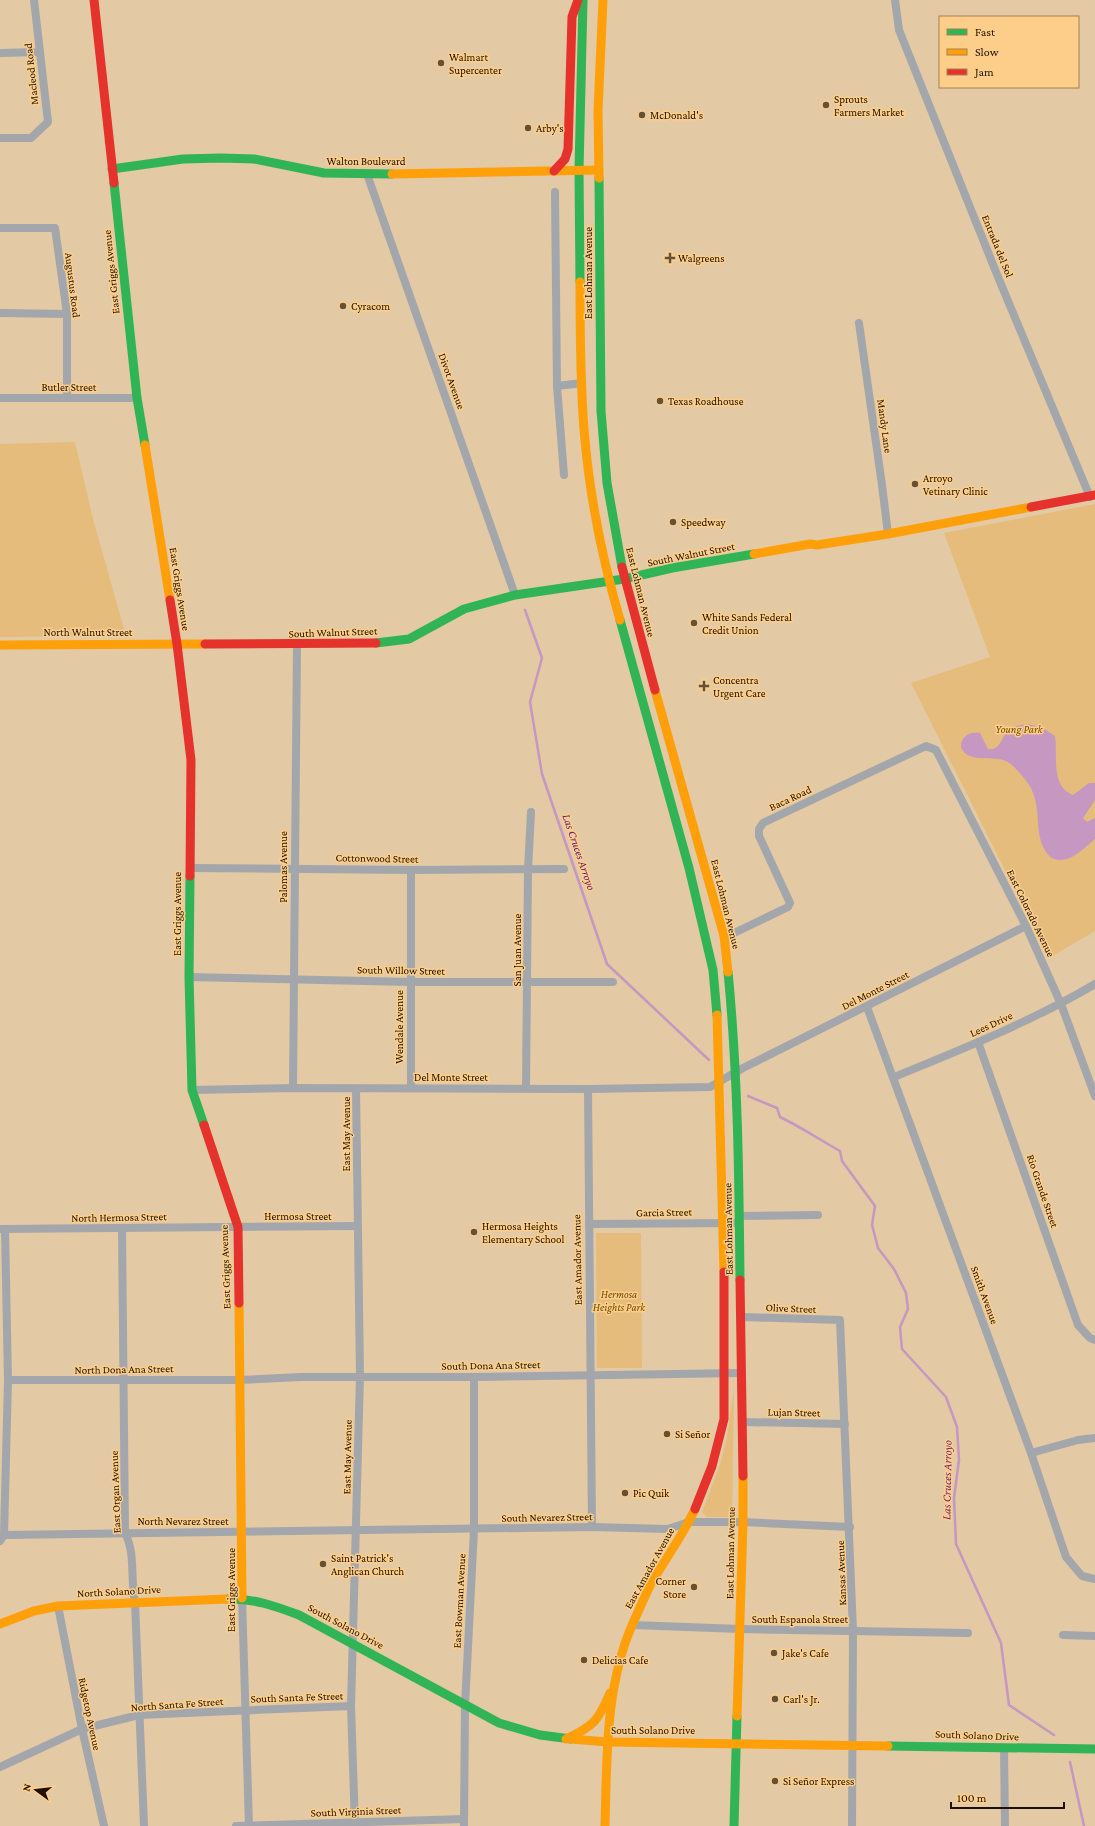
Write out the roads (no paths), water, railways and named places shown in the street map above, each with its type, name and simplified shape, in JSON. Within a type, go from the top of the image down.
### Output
[{"type":"main road","name":"East Griggs Avenue","points":[[94,0],[137,398],[177,644],[191,760],[189,978],[192,1090],[238,1226],[243,1532],[242,1598]]},
{"type":"main road","points":[[554,171],[565,159],[568,149],[572,16],[578,0]]},
{"type":"main road","name":"East Lohman Avenue","points":[[582,0],[579,170],[584,429],[600,542],[609,582],[698,904],[713,970],[718,1026],[720,1082],[725,1374]]},
{"type":"main road","name":"East Lohman Avenue","points":[[603,0],[598,111],[601,385],[607,483],[624,579],[724,936],[734,1024],[739,1143],[743,1422],[743,1522],[734,1826]]},
{"type":"main road","name":"Walton Boulevard","points":[[112,169],[183,159],[221,158],[254,159],[324,173],[367,174],[599,170]]},
{"type":"main road","points":[[582,383],[601,385]]},
{"type":"main road","points":[[592,487],[607,483]]},
{"type":"main road","name":"South Walnut Street","points":[[177,644],[366,644],[409,639],[464,609],[515,596],[609,582],[810,544],[817,545],[888,534],[1093,496]]},
{"type":"main road","name":"North Walnut Street","points":[[0,645],[177,644]]},
{"type":"main road","name":"East Amador Avenue","points":[[605,1826],[608,1742],[614,1684],[621,1655],[632,1625],[651,1584],[689,1522],[712,1466],[724,1419],[725,1374]]},
{"type":"main road","name":"South Solano Drive","points":[[242,1598],[271,1604],[300,1615],[465,1706],[499,1723],[525,1732],[565,1740],[608,1742],[1095,1749]]},
{"type":"main road","name":"North Solano Drive","points":[[0,1624],[34,1611],[58,1606],[242,1598]]},
{"type":"main road","points":[[565,1740],[590,1728],[598,1720],[614,1684]]},
{"type":"street","name":"Macleod Road","points":[[0,138],[31,138],[48,122],[34,0]]},
{"type":"street","name":"Entrada del Sol","points":[[895,0],[899,30],[998,277],[1093,496]]},
{"type":"street","points":[[0,53],[40,52]]},
{"type":"street","name":"Divot Avenue","points":[[367,174],[515,596]]},
{"type":"street","points":[[555,192],[557,386],[564,475]]},
{"type":"street","name":"Augustus Road","points":[[0,228],[55,228],[67,314],[67,398]]},
{"type":"street","points":[[0,313],[67,314]]},
{"type":"street","name":"Mandy Lane","points":[[859,323],[888,534]]},
{"type":"street","points":[[557,386],[582,383]]},
{"type":"street","name":"Butler Street","points":[[0,398],[137,398]]},
{"type":"street","name":"Palomas Avenue","points":[[293,1088],[297,645]]},
{"type":"street","name":"Baca Road","points":[[724,936],[732,934],[788,906],[790,902],[759,836],[759,829],[764,823],[926,746],[931,746]]},
{"type":"street","name":"East Colorado Avenue","points":[[931,746],[936,750],[1026,926],[1061,1004],[1095,1096]]},
{"type":"street","name":"San Juan Avenue","points":[[526,1088],[528,870],[531,812]]},
{"type":"street","name":"Cottonwood Street","points":[[190,868],[411,870],[564,869]]},
{"type":"street","name":"Wendale Avenue","points":[[411,870],[411,1088]]},
{"type":"street","name":"Del Monte Street","points":[[192,1090],[293,1088],[588,1089],[710,1087],[735,1074],[743,1068],[1026,926]]},
{"type":"street","name":"South Willow Street","points":[[189,978],[294,978],[410,982],[613,982]]},
{"type":"street","name":"Lees Drive","points":[[894,1078],[1061,1004],[1095,984]]},
{"type":"street","name":"Smith Avenue","points":[[866,1007],[894,1078],[1031,1453],[1066,1557],[1082,1576],[1095,1579]]},
{"type":"street","name":"Rio Grande Street","points":[[978,1042],[1078,1325],[1090,1338],[1095,1340]]},
{"type":"street","name":"East May Avenue","points":[[355,1824],[351,1706],[360,1376],[356,1089]]},
{"type":"street","name":"East Amador Avenue","points":[[588,1089],[592,1527]]},
{"type":"street","name":"Garcia Street","points":[[589,1224],[723,1223],[739,1220],[818,1215]]},
{"type":"street","name":"Hermosa Street","points":[[238,1226],[358,1226]]},
{"type":"street","name":"North Hermosa Street","points":[[3,1229],[238,1226]]},
{"type":"street","name":"East Organ Avenue","points":[[122,1228],[125,1533],[131,1544],[133,1591],[135,1602],[144,1826]]},
{"type":"street","points":[[2,1538],[8,1380],[3,1229]]},
{"type":"street","name":"Olive Street","points":[[742,1317],[840,1320]]},
{"type":"street","name":"Kansas Avenue","points":[[840,1320],[850,1527],[853,1630],[852,1826]]},
{"type":"street","name":"South Dona Ana Street","points":[[240,1380],[360,1376],[474,1377],[590,1374],[742,1373]]},
{"type":"street","name":"East Bowman Avenue","points":[[464,1822],[465,1706],[474,1530],[474,1377]]},
{"type":"street","name":"North Dona Ana Street","points":[[8,1380],[240,1380]]},
{"type":"street","name":"Lujan Street","points":[[743,1422],[845,1424]]},
{"type":"street","points":[[1031,1453],[1078,1440],[1095,1438]]},
{"type":"street","name":"South Nevarez Street","points":[[243,1532],[474,1530],[592,1527],[668,1529],[689,1522],[743,1522],[850,1527]]},
{"type":"street","name":"North Nevarez Street","points":[[2,1538],[125,1533],[243,1532]]},
{"type":"street","name":"East Griggs Avenue","points":[[242,1598],[249,1826]]},
{"type":"street","name":"Ridgetop Avenue","points":[[58,1606],[82,1729],[104,1826]]},
{"type":"street","name":"South Espanola Street","points":[[632,1625],[740,1629],[968,1633]]},
{"type":"street","points":[[1063,1635],[1095,1636]]},
{"type":"street","name":"South Santa Fe Street","points":[[245,1710],[351,1706]]},
{"type":"street","name":"North Santa Fe Street","points":[[0,1767],[82,1729],[139,1715],[245,1710]]},
{"type":"street","points":[[1004,1748],[1005,1826]]},
{"type":"street","name":"South Virginia Street","points":[[236,1826],[464,1822]]},
{"type":"waterway","name":"Las Cruces Arroyo","points":[[525,610],[542,658],[530,702],[542,774],[607,964],[709,1060]]},
{"type":"waterway","name":"Las Cruces Arroyo","points":[[748,1096],[777,1108],[780,1117],[840,1151],[842,1161],[875,1206],[872,1225],[878,1248],[894,1269],[906,1293],[908,1309],[900,1327],[902,1349],[946,1397],[957,1427],[959,1460],[954,1498],[956,1544],[1001,1643],[1009,1705],[1054,1735]]},
{"type":"waterway","name":"Las Cruces Arroyo","points":[[1070,1762],[1084,1826]]},
{"type":"place","name":"Walmart Supercenter","points":[[441,63]]},
{"type":"place","name":"Sprouts Farmers Market","points":[[826,105]]},
{"type":"place","name":"McDonald's","points":[[642,115]]},
{"type":"place","name":"Arby's","points":[[528,128]]},
{"type":"place","name":"Walgreens","points":[[670,258]]},
{"type":"place","name":"Cyracom","points":[[343,306]]},
{"type":"place","name":"Texas Roadhouse","points":[[660,401]]},
{"type":"place","name":"Arroyo Vetinary Clinic","points":[[915,484]]},
{"type":"place","name":"Speedway","points":[[673,522]]},
{"type":"place","name":"White Sands Federal Credit Union","points":[[694,623]]},
{"type":"place","name":"Concentra Urgent Care","points":[[704,686]]},
{"type":"place","name":"Hermosa Heights Elementary School","points":[[474,1232]]},
{"type":"place","name":"Si Señor","points":[[667,1434]]},
{"type":"place","name":"Pic Quik","points":[[625,1493]]},
{"type":"place","name":"Saint Patrick's Anglican Church","points":[[323,1564]]},
{"type":"place","name":"Corner Store","points":[[694,1587]]},
{"type":"place","name":"Jake's Cafe","points":[[774,1653]]},
{"type":"place","name":"Delicias Cafe","points":[[584,1660]]},
{"type":"place","name":"Carl's Jr.","points":[[775,1699]]},
{"type":"place","name":"Si Señor Express","points":[[775,1781]]},
{"type":"park label","name":"Young Park","points":[[1019,729]]},
{"type":"park label","name":"Hermosa Heights Park","points":[[619,1300]]}]
